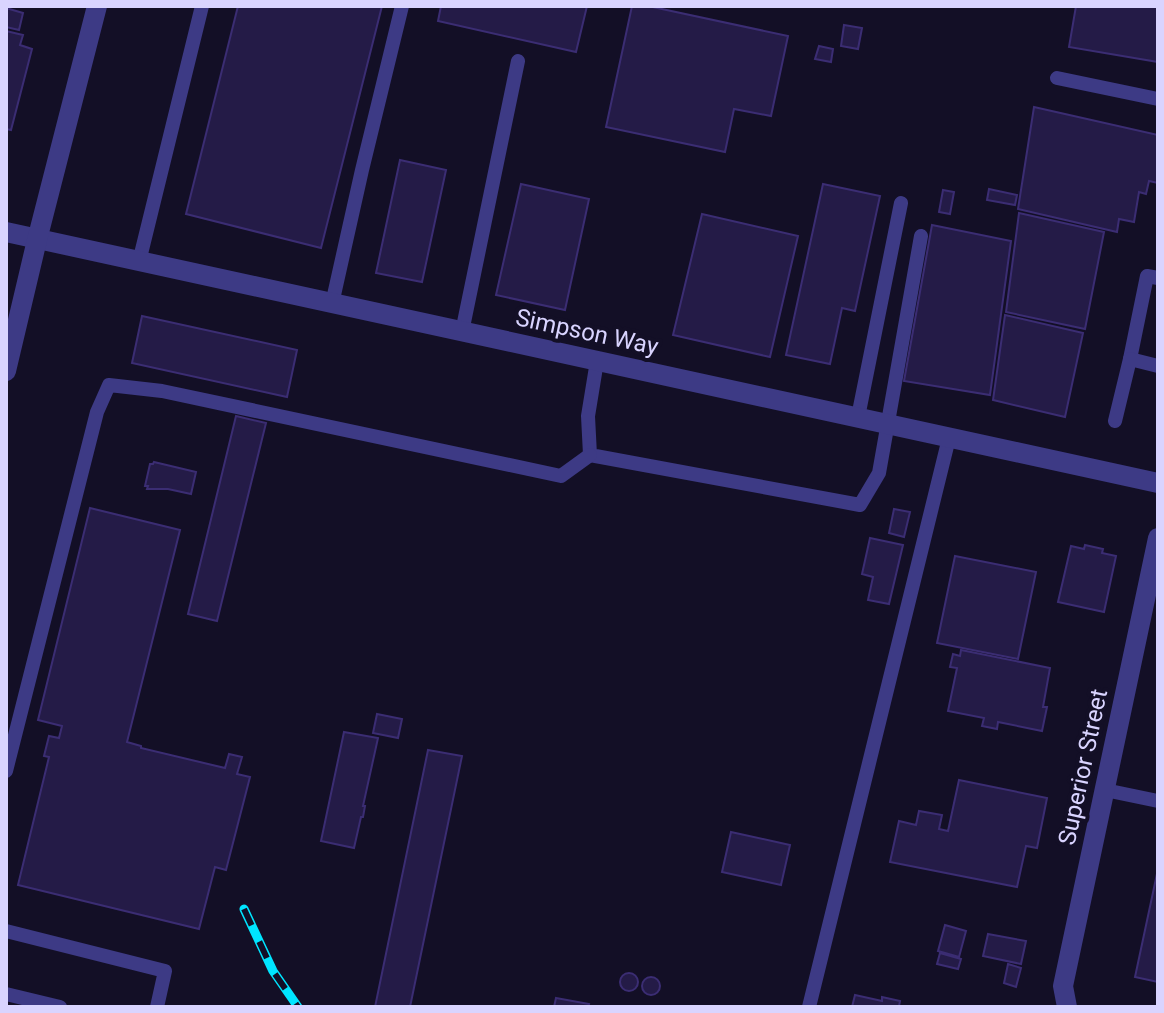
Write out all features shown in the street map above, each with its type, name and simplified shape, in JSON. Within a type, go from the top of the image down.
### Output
[{"type":"street","points":[[6,371],[97,6]]},
{"type":"street","name":"Simpson Way","points":[[6,232],[1158,483]]},
{"type":"street","name":"Superior Street","points":[[1067,1007],[1063,986],[1158,538]]},
{"type":"lane","points":[[139,262],[202,6]]},
{"type":"lane","points":[[332,304],[402,6]]},
{"type":"lane","points":[[462,332],[518,61]]},
{"type":"lane","points":[[1057,78],[1158,99]]},
{"type":"lane","points":[[858,417],[901,203]]},
{"type":"lane","points":[[6,771],[8,751],[97,412],[109,385],[162,391],[561,476],[590,455],[860,505],[879,473],[921,236]]},
{"type":"lane","points":[[1115,421],[1147,276],[1158,278]]},
{"type":"lane","points":[[1130,359],[1158,366]]},
{"type":"lane","points":[[590,455],[588,416],[597,361]]},
{"type":"lane","points":[[809,1007],[949,438]]},
{"type":"lane","points":[[1105,790],[1158,801]]},
{"type":"lane","points":[[6,931],[165,971],[157,1007]]},
{"type":"lane","points":[[6,994],[60,1007]]},
{"type":"building","points":[[238,6],[382,6],[321,248],[186,214]]},
{"type":"building","points":[[441,6],[587,6],[576,52],[438,21]]},
{"type":"building","points":[[632,6],[648,6],[788,36],[771,116],[734,109],[725,152],[606,127]]},
{"type":"building","points":[[1076,6],[1158,6],[1158,62],[1069,47]]},
{"type":"building","points":[[6,8],[23,13],[19,30],[6,27]]},
{"type":"building","points":[[844,25],[862,28],[858,49],[841,46]]},
{"type":"building","points":[[6,31],[23,35],[20,45],[32,49],[11,130],[6,129]]},
{"type":"building","points":[[819,46],[833,49],[831,62],[815,59]]},
{"type":"building","points":[[1034,107],[1158,135],[1158,183],[1149,181],[1146,194],[1139,192],[1134,222],[1119,219],[1117,232],[1018,209]]},
{"type":"building","points":[[400,160],[446,170],[422,282],[376,273]]},
{"type":"building","points":[[521,184],[589,199],[565,310],[496,295]]},
{"type":"building","points":[[823,184],[880,196],[855,311],[842,308],[830,364],[786,355]]},
{"type":"building","points":[[989,189],[1017,195],[1015,205],[987,200]]},
{"type":"building","points":[[943,190],[954,192],[950,214],[939,212]]},
{"type":"building","points":[[1019,213],[1104,232],[1085,329],[1006,312]]},
{"type":"building","points":[[702,214],[798,236],[770,357],[673,335]]},
{"type":"building","points":[[932,225],[1011,241],[990,395],[904,381]]},
{"type":"building","points":[[1005,315],[1083,333],[1065,417],[993,400]]},
{"type":"building","points":[[142,316],[297,350],[287,397],[132,363]]},
{"type":"building","points":[[236,416],[266,423],[217,621],[188,614]]},
{"type":"building","points":[[154,462],[196,472],[191,494],[147,489],[150,464]]},
{"type":"building","points":[[90,508],[180,530],[127,742],[225,768],[229,754],[242,757],[237,774],[250,777],[226,870],[215,867],[199,929],[18,885],[49,757],[44,756],[49,736],[59,738],[62,726],[38,720]]},
{"type":"building","points":[[894,509],[910,512],[904,537],[889,533]]},
{"type":"building","points":[[870,538],[903,545],[889,604],[868,600],[873,577],[862,574]]},
{"type":"building","points":[[1085,545],[1116,556],[1104,612],[1058,602],[1071,546],[1084,549]]},
{"type":"building","points":[[955,556],[1036,572],[1018,659],[937,643]]},
{"type":"building","points":[[961,650],[1050,668],[1042,731],[998,722],[997,729],[982,726],[984,718],[948,711],[957,668],[950,667],[953,654],[960,656]]},
{"type":"building","points":[[377,714],[402,719],[398,738],[373,733]]},
{"type":"building","points":[[344,732],[378,738],[354,848],[321,841]]},
{"type":"building","points":[[428,750],[462,756],[410,1007],[375,1007]]},
{"type":"building","points":[[959,780],[1047,798],[1037,848],[1026,846],[1017,887],[890,862],[899,821],[916,825],[919,811],[942,815],[939,829],[948,831]]},
{"type":"building","points":[[731,832],[790,845],[781,885],[722,872]]},
{"type":"building","points":[[1158,869],[1158,982],[1135,977]]},
{"type":"building","points":[[945,925],[966,931],[959,957],[938,951]]},
{"type":"building","points":[[988,934],[1026,941],[1021,964],[983,956]]},
{"type":"building","points":[[940,953],[961,959],[958,969],[937,964]]},
{"type":"building","points":[[1008,964],[1021,968],[1016,987],[1004,983]]},
{"type":"building","points":[[629,973],[638,982],[629,991],[620,982]]},
{"type":"building","points":[[651,977],[660,986],[651,995],[642,986]]},
{"type":"building","points":[[855,995],[900,1001],[899,1006],[902,1007],[852,1007]]},
{"type":"building","points":[[556,998],[589,1004],[588,1007],[554,1007]]},
{"type":"railway","points":[[244,909],[273,971],[298,1007]]}]
